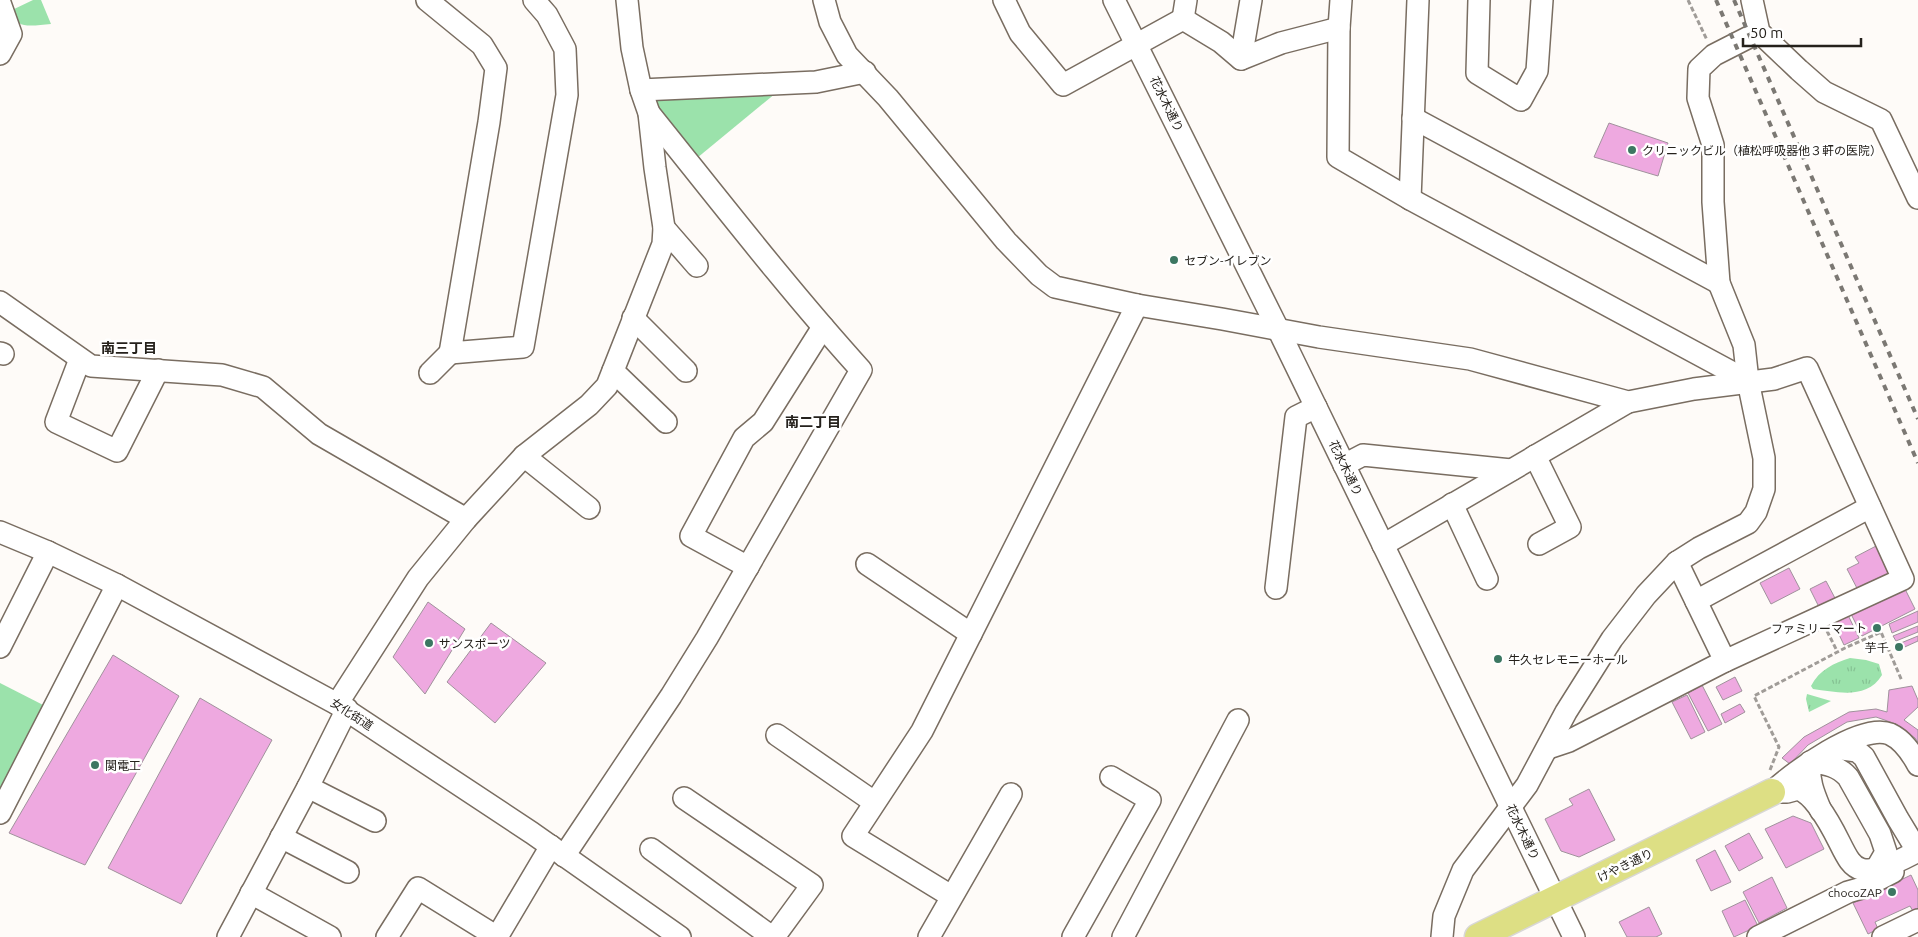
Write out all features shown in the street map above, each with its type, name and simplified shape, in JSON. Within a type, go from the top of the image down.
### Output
[{"type":"main road","name":"けやき通り","points":[[1478,937],[1555,899],[1768,783]]},
{"type":"street","points":[[427,0],[482,45],[496,68],[489,122],[450,353],[430,373]]},
{"type":"street","points":[[450,353],[523,347],[567,95],[564,49],[547,15],[534,0]]},
{"type":"street","points":[[228,937],[308,787],[342,706],[418,578],[466,518],[524,456],[589,405],[607,386],[632,318],[663,244],[664,228],[649,113],[641,90],[632,48],[626,0]]},
{"type":"street","points":[[824,0],[830,22],[847,55],[888,98],[1006,242],[1039,275],[1056,287],[1137,306],[1278,329],[1319,338],[1470,359],[1628,402]]},
{"type":"street","points":[[1004,0],[1020,33],[1064,85],[1138,46],[1184,10],[1241,59]]},
{"type":"street","name":"花水木通り","points":[[1114,0],[1316,406],[1574,937]]},
{"type":"street","points":[[1241,59],[1251,0]]},
{"type":"street","points":[[1341,0],[1338,157],[1410,199],[1748,381]]},
{"type":"street","points":[[1410,199],[1418,0]]},
{"type":"street","points":[[1479,0],[1477,73],[1521,100],[1537,71],[1542,0]]},
{"type":"street","points":[[1752,0],[1759,32],[1824,92],[1881,120],[1918,198]]},
{"type":"street","points":[[0,3],[10,34],[0,54]]},
{"type":"street","points":[[1241,59],[1281,43],[1339,28]]},
{"type":"street","points":[[1442,937],[1444,916],[1464,870],[1527,785],[1566,712],[1612,639],[1646,594],[1677,562],[1748,523],[1756,512],[1764,489],[1764,458],[1748,381],[1744,345],[1719,283],[1713,202],[1713,145],[1698,98],[1700,69],[1714,55],[1759,32]]},
{"type":"street","points":[[641,90],[816,82],[864,72]]},
{"type":"street","points":[[387,937],[418,888],[497,937],[557,851],[671,696],[748,567],[861,370],[823,327],[649,113]]},
{"type":"street","points":[[1413,118],[1719,283]]},
{"type":"street","points":[[664,228],[697,266]]},
{"type":"street","points":[[0,302],[90,366],[222,375],[263,387],[319,434],[466,518]]},
{"type":"street","points":[[951,896],[853,836],[922,731],[1137,306]]},
{"type":"street","points":[[632,318],[686,371]]},
{"type":"street","points":[[748,567],[691,536],[744,438],[763,422],[823,327]]},
{"type":"street","points":[[80,359],[56,422],[117,451],[158,370]]},
{"type":"street","points":[[1383,544],[1628,402],[1694,389],[1774,379],[1806,368],[1903,579],[1725,661],[1570,741],[1548,748]]},
{"type":"street","points":[[612,371],[666,422]]},
{"type":"street","points":[[1276,588],[1296,416],[1316,406]]},
{"type":"street","points":[[1344,465],[1363,455],[1511,470]]},
{"type":"street","points":[[524,456],[589,508]]},
{"type":"street","points":[[1535,456],[1570,527],[1539,544]]},
{"type":"street","points":[[1452,504],[1487,579]]},
{"type":"street","points":[[1696,601],[1870,507]]},
{"type":"street","name":"女化街道","points":[[0,532],[48,552],[117,585],[342,706],[557,851],[680,937]]},
{"type":"street","points":[[0,647],[48,552]]},
{"type":"street","points":[[1677,562],[1725,661]]},
{"type":"street","points":[[867,564],[971,634]]},
{"type":"street","points":[[0,813],[117,585]]},
{"type":"street","points":[[1123,937],[1238,720]]},
{"type":"street","points":[[1768,783],[1786,780],[1810,762],[1855,738],[1869,733],[1880,732],[1889,734],[1904,743],[1918,765]]},
{"type":"street","points":[[777,735],[874,802]]},
{"type":"street","points":[[1810,762],[1811,786],[1821,810],[1853,866],[1864,871],[1875,871],[1918,852],[1864,757],[1857,752],[1836,748]]},
{"type":"street","points":[[1810,762],[1833,765],[1848,777],[1880,834],[1886,852],[1875,871]]},
{"type":"street","points":[[1073,937],[1150,800],[1111,777]]},
{"type":"street","points":[[1768,783],[1787,792],[1798,789],[1802,790],[1821,810]]},
{"type":"street","points":[[308,787],[375,821]]},
{"type":"street","points":[[929,937],[1011,794]]},
{"type":"street","points":[[650,849],[773,937],[812,885],[684,798]]},
{"type":"street","points":[[280,837],[348,872]]},
{"type":"street","points":[[1758,937],[1848,892],[1862,888],[1901,868],[1912,867],[1918,863]]},
{"type":"street","points":[[251,893],[330,937]]},
{"type":"street","points":[[1884,937],[1918,920]]},
{"type":"path","points":[[1688,0],[1714,55]]},
{"type":"path","points":[[1768,783],[1770,770],[1779,747],[1754,696],[1845,648],[1881,632],[1902,681]]},
{"type":"green space","points":[[33,0],[41,0],[51,24],[26,25],[17,22],[13,17],[10,11]]},
{"type":"green space","points":[[776,93],[697,158],[653,105],[660,94]]},
{"type":"green space","points":[[1850,658],[1879,664],[1882,675],[1876,683],[1860,691],[1841,692],[1813,689],[1811,686],[1814,680],[1823,671],[1838,662]]},
{"type":"green space","points":[[0,683],[51,709],[0,791]]},
{"type":"green space","points":[[1807,694],[1831,701],[1809,712],[1806,699]]},
{"type":"building","name":"クリニックビル（植松呼吸器他３軒の医院）","points":[[1609,123],[1668,143],[1658,176],[1594,157]]},
{"type":"building","points":[[1878,545],[1892,570],[1889,576],[1859,592],[1847,569],[1859,563],[1855,557]]},
{"type":"building","points":[[1789,568],[1800,589],[1771,604],[1760,583]]},
{"type":"building","points":[[1826,581],[1836,600],[1820,609],[1810,589]]},
{"type":"building","points":[[1904,587],[1915,609],[1862,636],[1851,614]]},
{"type":"building","name":"サンスポーツ","points":[[428,602],[465,629],[425,694],[393,657]]},
{"type":"building","points":[[1918,611],[1918,622],[1892,633],[1889,624]]},
{"type":"building","points":[[1848,615],[1859,638],[1844,645],[1833,622]]},
{"type":"building","points":[[491,623],[546,663],[495,723],[447,682]]},
{"type":"building","points":[[1918,626],[1918,632],[1896,641],[1893,636]]},
{"type":"building","points":[[1918,636],[1918,641],[1898,650],[1896,645]]},
{"type":"building","name":"関電工","points":[[113,655],[179,696],[85,865],[9,833]]},
{"type":"building","points":[[1735,677],[1742,691],[1723,700],[1716,687]]},
{"type":"building","points":[[1702,685],[1722,724],[1708,731],[1688,693]]},
{"type":"building","points":[[1912,686],[1918,700],[1918,707],[1904,720],[1918,730],[1918,742],[1896,724],[1876,717],[1847,722],[1808,745],[1790,764],[1782,758],[1804,737],[1849,712],[1876,709],[1887,712],[1889,690]]},
{"type":"building","points":[[1687,695],[1705,732],[1691,739],[1672,702]]},
{"type":"building","points":[[200,698],[272,740],[181,904],[108,868]]},
{"type":"building","points":[[1740,704],[1745,712],[1725,723],[1721,714]]},
{"type":"building","points":[[1589,789],[1615,840],[1579,857],[1561,851],[1545,819],[1573,805],[1569,799]]},
{"type":"building","points":[[1793,816],[1811,823],[1824,849],[1786,868],[1765,829]]},
{"type":"building","points":[[1749,833],[1763,858],[1739,871],[1725,846]]},
{"type":"building","points":[[1715,850],[1731,882],[1711,891],[1696,860]]},
{"type":"building","points":[[1911,875],[1918,890],[1918,911],[1914,913],[1910,906],[1875,922],[1878,929],[1868,934],[1853,903]]},
{"type":"building","points":[[1772,877],[1787,908],[1759,923],[1743,892]]},
{"type":"building","points":[[1745,900],[1758,926],[1734,937],[1722,911]]},
{"type":"building","points":[[1649,907],[1662,934],[1656,937],[1627,937],[1619,922]]},
{"type":"railway","points":[[1716,0],[1918,463]]},
{"type":"railway","points":[[1734,0],[1918,419]]},
{"type":"place","name":"クリニックビル（植松呼吸器他３軒の医院）","points":[[1632,150]]},
{"type":"place","name":"セブン-イレブン","points":[[1174,260]]},
{"type":"place","name":"ファミリーマート","points":[[1877,628]]},
{"type":"place","name":"サンスポーツ","points":[[429,643]]},
{"type":"place","name":"芋千","points":[[1899,647]]},
{"type":"place","name":"牛久セレモニーホール","points":[[1498,659]]},
{"type":"place","name":"関電工","points":[[95,765]]},
{"type":"place","name":"chocoZAP","points":[[1892,892]]},
{"type":"district","name":"南三丁目","points":[[129,348]]},
{"type":"district","name":"南二丁目","points":[[813,422]]}]
